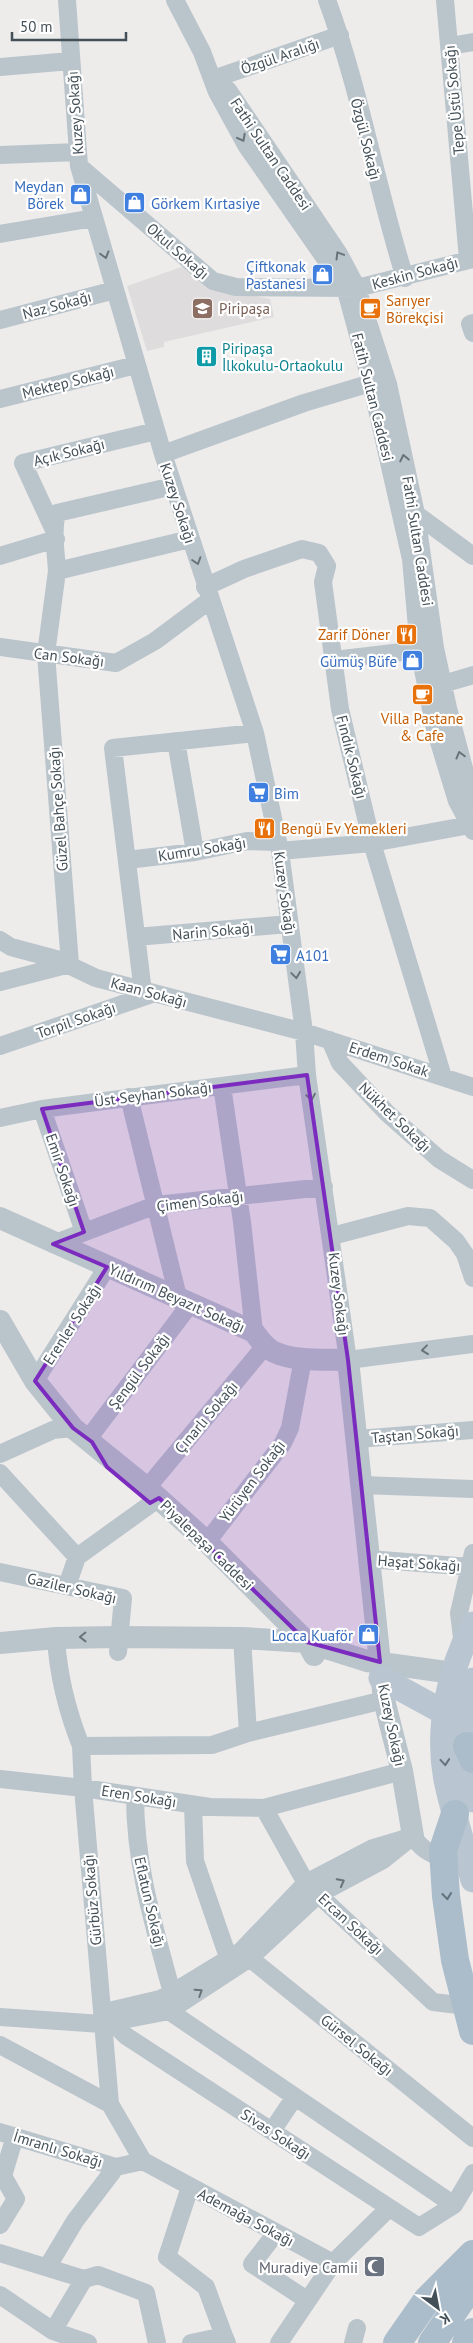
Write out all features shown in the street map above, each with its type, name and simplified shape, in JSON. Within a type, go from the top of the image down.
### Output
[{"type":"main road","points":[[468,1635],[462,1680],[464,1724],[470,1752],[469,1779],[464,1807],[443,1850],[455,1960],[470,2018]]},
{"type":"main road","points":[[382,1680],[445,1713]]},
{"type":"main road","points":[[462,1680],[445,1713],[444,1748],[446,1779],[464,1807],[473,1880]]},
{"type":"main road","points":[[398,2343],[427,2300],[472,2261]]},
{"type":"main road","points":[[432,2343],[472,2261]]},
{"type":"main road","points":[[466,2343],[473,2332]]},
{"type":"street","name":"Kuzey Sokağı","points":[[67,0],[79,159],[94,218],[162,454],[254,733],[279,847],[304,1032],[307,1075],[332,1236],[348,1360],[382,1680],[414,1836]]},
{"type":"street","name":"Fatih Sultan Caddesi","points":[[175,0],[202,52],[217,92],[246,145],[351,288],[411,559],[420,650],[435,729],[457,801],[472,828]]},
{"type":"street","name":"Fathi Sultan Caddesi","points":[[184,0],[219,76],[339,254],[388,384],[416,514],[443,684],[473,802]]},
{"type":"street","name":"Özgül Sokağı","points":[[327,0],[340,35],[386,215],[405,278]]},
{"type":"street","name":"Tepe Üstü Sokağı","points":[[445,0],[471,259]]},
{"type":"street","name":"Özgül Aralığı","points":[[219,76],[340,35]]},
{"type":"street","points":[[450,46],[473,42]]},
{"type":"street","points":[[0,66],[71,61]]},
{"type":"street","points":[[0,154],[79,159]]},
{"type":"street","name":"Okul Sokağı","points":[[79,159],[213,281],[236,287],[351,288]]},
{"type":"street","points":[[0,234],[94,218]]},
{"type":"street","name":"Keskin Sokağı","points":[[351,288],[405,278],[471,259]]},
{"type":"street","name":"Naz Sokağı","points":[[0,320],[115,290]]},
{"type":"street","points":[[473,323],[470,324],[473,333]]},
{"type":"street","name":"Mektep Sokağı","points":[[0,398],[136,365]]},
{"type":"street","points":[[162,454],[304,403],[371,383]]},
{"type":"street","name":"Açık Sokağı","points":[[54,533],[23,463],[156,431]]},
{"type":"street","points":[[0,556],[54,533],[57,514],[173,486]]},
{"type":"street","points":[[416,514],[473,556]]},
{"type":"street","name":"Güzel Bahçe Sokağı","points":[[54,533],[57,571],[46,654],[70,964]]},
{"type":"street","points":[[57,571],[190,539]]},
{"type":"street","name":"Fındık Sokağı","points":[[207,593],[244,570],[302,549],[319,552],[327,566],[322,582],[340,709],[372,843],[443,1077]]},
{"type":"street","name":"Can Sokağı","points":[[0,647],[116,663],[155,641],[207,593]]},
{"type":"street","points":[[334,660],[420,650]]},
{"type":"street","points":[[443,684],[473,675]]},
{"type":"street","points":[[147,993],[136,937],[113,748],[254,733]]},
{"type":"street","points":[[176,741],[196,852]]},
{"type":"street","points":[[279,847],[372,843],[472,828]]},
{"type":"street","name":"Kumru Sokağı","points":[[127,860],[196,852],[247,841],[279,847]]},
{"type":"street","name":"Narin Sokağı","points":[[136,937],[289,924]]},
{"type":"street","name":"Kaan Sokağı","points":[[1,941],[11,946],[70,964],[96,978],[147,993],[304,1032]]},
{"type":"street","points":[[0,982],[70,964]]},
{"type":"street","name":"Torpil Sokağı","points":[[0,1046],[147,993]]},
{"type":"street","name":"Erdem Sokak","points":[[304,1032],[473,1087]]},
{"type":"street","name":"Nükhet Sokağı","points":[[330,1040],[340,1063],[387,1113],[439,1159],[473,1180]]},
{"type":"street","name":"Üst Seyhan Sokağı","points":[[0,1118],[42,1109],[307,1075]]},
{"type":"street","points":[[222,1086],[237,1196],[260,1339]]},
{"type":"street","points":[[129,1097],[156,1205],[184,1300]]},
{"type":"street","name":"Emir Sokağı","points":[[42,1109],[84,1232]]},
{"type":"street","name":"Çimen Sokağı","points":[[53,1244],[156,1205],[324,1187]]},
{"type":"street","points":[[332,1236],[408,1216],[430,1218],[456,1241],[465,1254],[473,1278]]},
{"type":"street","name":"Yıldırım Beyazıt Sokağı","points":[[0,1218],[53,1244],[184,1300],[260,1339],[273,1352],[304,1359],[348,1360],[473,1344]]},
{"type":"street","name":"Erenler Sokağı","points":[[35,1381],[108,1267]]},
{"type":"street","name":"Şengül Sokağı","points":[[85,1436],[184,1300]]},
{"type":"street","name":"Piyalepaşa Caddesi","points":[[0,1321],[35,1381],[85,1436],[152,1497],[207,1542],[299,1648]]},
{"type":"street","name":"Çınarlı Sokağı","points":[[77,1557],[152,1497],[260,1339]]},
{"type":"street","name":"Yürüyen Sokağı","points":[[207,1542],[283,1443],[290,1428],[304,1359]]},
{"type":"street","points":[[0,1454],[53,1430],[85,1436]]},
{"type":"street","name":"Taştan Sokağı","points":[[357,1440],[473,1430]]},
{"type":"street","points":[[0,1473],[77,1557],[67,1586]]},
{"type":"street","points":[[361,1485],[473,1489]]},
{"type":"street","name":"Piyalepaşa Caddesi","points":[[152,1497],[299,1648]]},
{"type":"street","name":"Haşat Sokağı","points":[[369,1559],[471,1560]]},
{"type":"street","points":[[468,1635],[459,1613],[471,1560]]},
{"type":"street","name":"Gaziler Sokağı","points":[[0,1572],[123,1598],[118,1644]]},
{"type":"street","points":[[0,1643],[56,1645],[242,1644],[299,1648],[382,1680]]},
{"type":"street","points":[[242,1644],[248,1733]]},
{"type":"street","points":[[56,1645],[74,1730],[81,1746],[212,1745],[248,1733],[382,1680],[462,1680]]},
{"type":"street","points":[[0,1656],[56,1645]]},
{"type":"street","name":"Eren Sokağı","points":[[81,1746],[82,1788],[210,1807],[264,1808],[402,1771]]},
{"type":"street","points":[[0,1778],[82,1788]]},
{"type":"street","name":"Gürbüz Sokağı","points":[[82,1788],[106,2017],[110,2104]]},
{"type":"street","name":"Eflatun Sokağı","points":[[135,1796],[135,1826],[144,1887],[170,2002]]},
{"type":"street","points":[[193,1805],[195,1861],[239,1959]]},
{"type":"street","name":"Ercan Sokağı","points":[[264,1808],[313,1888],[433,2002],[470,2018]]},
{"type":"street","points":[[0,2017],[106,2017],[170,2002],[239,1959],[313,1888],[373,1848],[414,1836],[420,1846],[429,1853],[444,1858]]},
{"type":"street","name":"Gürsel Sokağı","points":[[239,1959],[473,2138]]},
{"type":"street","points":[[170,2002],[294,2098],[454,2205],[473,2173]]},
{"type":"street","name":"Sivas Sokağı","points":[[106,2017],[126,2036],[419,2227],[454,2205]]},
{"type":"street","points":[[0,2045],[110,2104],[142,2161]]},
{"type":"street","points":[[272,2131],[294,2098]]},
{"type":"street","points":[[0,2225],[16,2199],[3,2176],[7,2134]]},
{"type":"street","name":"İmranlı Sokağı","points":[[7,2134],[116,2167],[142,2161]]},
{"type":"street","name":"Ademağa Sokağı","points":[[142,2161],[333,2263]]},
{"type":"street","name":"İmranlı Sokağı","points":[[48,2266],[75,2221],[116,2167]]},
{"type":"street","points":[[190,2187],[167,2257],[206,2287],[225,2339],[191,2343]]},
{"type":"street","points":[[279,2343],[333,2263],[389,2208]]},
{"type":"street","points":[[276,2233],[252,2264],[307,2300]]},
{"type":"street","points":[[0,2253],[48,2266],[84,2279],[98,2275],[146,2293],[157,2343]]},
{"type":"street","points":[[53,2330],[84,2279]]},
{"type":"street","points":[[0,2295],[53,2330],[88,2343]]},
{"type":"highlighted area","points":[[307,1075],[348,1360],[380,1662],[307,1642],[159,1498],[150,1503],[107,1467],[92,1442],[73,1428],[35,1381],[107,1267],[53,1244],[84,1232],[42,1109]]},
{"type":"shaded area","name":"Piripaşa","points":[[187,265],[215,288],[270,299],[274,317],[164,342],[164,347],[147,351],[127,286]]},
{"type":"place","name":"Meydan Börek","points":[[80,195]]},
{"type":"place","name":"Görkem Kırtasiye","points":[[135,203]]},
{"type":"place","name":"Çiftkonak Pastanesi","points":[[322,275]]},
{"type":"place","name":"Piripaşa","points":[[203,308]]},
{"type":"place","name":"Sarıyer Börekçisi","points":[[370,309]]},
{"type":"place","name":"Piripaşa İlkokulu-Ortaokulu","points":[[206,357]]},
{"type":"place","name":"Zarif Döner","points":[[406,634]]},
{"type":"place","name":"Gümüş Büfe","points":[[413,661]]},
{"type":"place","name":"Villa Pastane & Cafe","points":[[422,695]]},
{"type":"place","name":"Bim","points":[[258,793]]},
{"type":"place","name":"Bengü Ev Yemekleri","points":[[265,828]]},
{"type":"place","name":"A101","points":[[280,955]]},
{"type":"place","name":"Locca Kuaför","points":[[369,1635]]},
{"type":"place","name":"Muradiye Camii","points":[[374,2267]]}]
